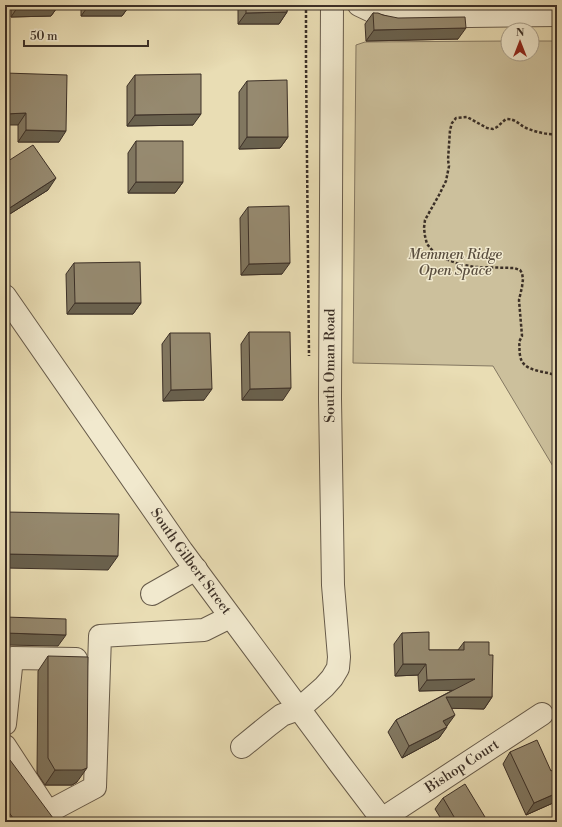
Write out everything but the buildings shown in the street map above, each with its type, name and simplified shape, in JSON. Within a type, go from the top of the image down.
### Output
[{"type":"street","name":"South Oman Road","points":[[299,709],[332,678],[338,668],[339,657],[334,585],[330,399],[332,5]]},
{"type":"street","points":[[359,5],[378,14],[390,17],[557,15]]},
{"type":"street","name":"South Gilbert Street","points":[[5,296],[196,569],[383,821]]},
{"type":"street","points":[[152,594],[196,569]]},
{"type":"street","points":[[5,746],[48,812],[95,787],[100,636],[204,630],[230,616]]},
{"type":"street","points":[[5,724],[12,658],[99,659]]},
{"type":"street","points":[[242,747],[282,715],[299,709]]},
{"type":"street","name":"Bishop Court","points":[[383,821],[542,714]]},
{"type":"path","points":[[306,5],[309,362]]},
{"type":"path","points":[[557,134],[549,135],[525,127],[517,121],[511,119],[506,119],[497,128],[493,129],[486,128],[468,117],[456,118],[452,123],[450,130],[449,166],[446,181],[425,220],[424,228],[427,244],[438,256],[459,264],[475,267],[514,268],[520,270],[523,279],[519,300],[522,336],[519,342],[520,356],[525,365],[537,372],[557,376]]},
{"type":"green space","name":"Memmen Ridge Open Space","points":[[500,41],[500,62],[540,62],[540,41],[557,41],[557,473],[493,366],[353,363],[356,45],[365,42]]}]
